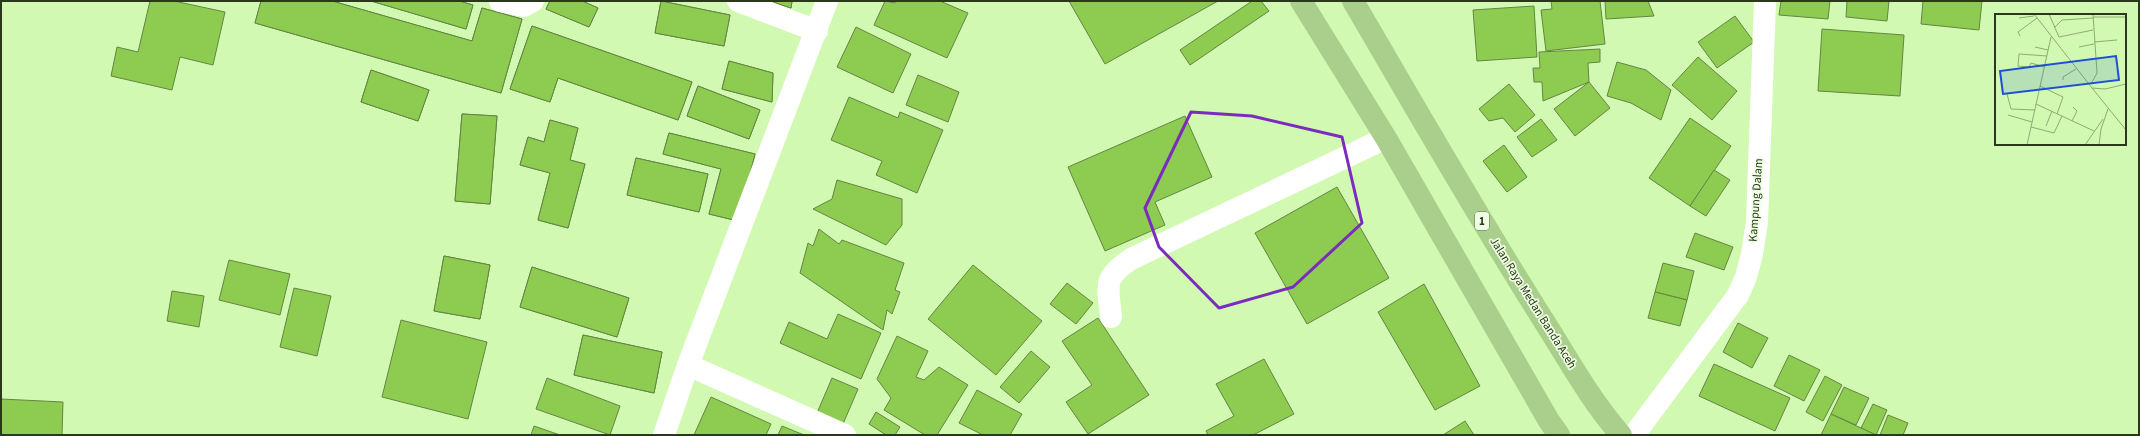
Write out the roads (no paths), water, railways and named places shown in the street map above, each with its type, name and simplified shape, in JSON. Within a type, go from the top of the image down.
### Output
[{"type":"highway","points":[[1301,1],[1386,138],[1549,421],[1559,435]]},
{"type":"highway","name":"Jalan Raya Medan Banda Aceh","points":[[1353,1],[1511,270],[1592,396],[1621,435]]},
{"type":"street","points":[[500,1],[524,6],[533,1]]},
{"type":"street","points":[[738,1],[817,31]]},
{"type":"street","points":[[664,435],[688,365],[817,31],[827,1]]},
{"type":"street","name":"Kampung Dalam","points":[[1634,435],[1724,315],[1746,277],[1752,254],[1757,222],[1765,1]]},
{"type":"street","points":[[1111,317],[1109,280],[1112,274],[1131,259],[1386,138]]},
{"type":"street","points":[[688,365],[845,435]]}]
